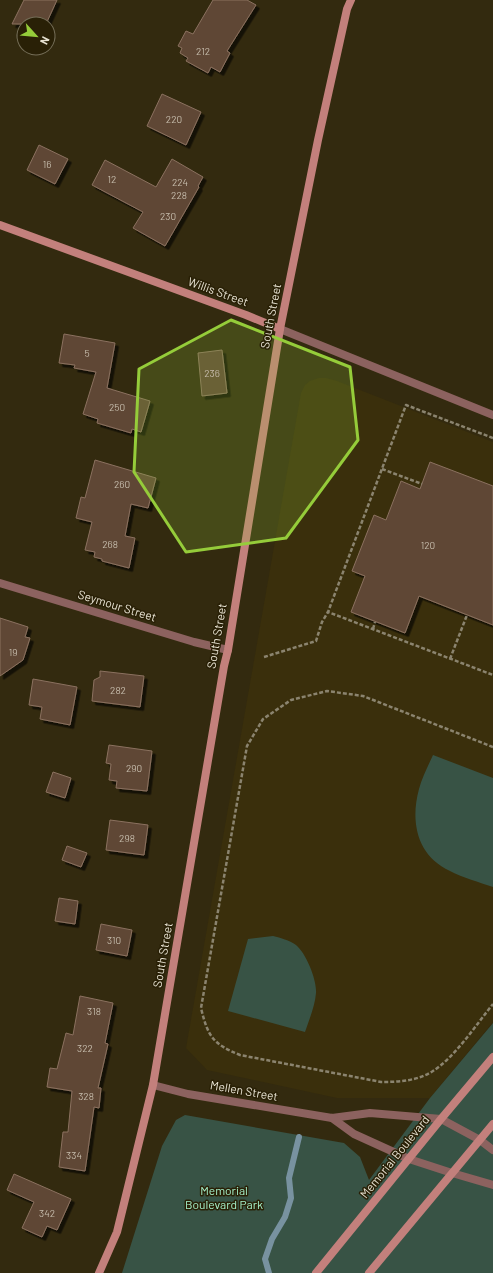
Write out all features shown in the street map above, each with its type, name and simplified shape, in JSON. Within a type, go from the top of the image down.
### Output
[{"type":"main road","name":"South Street","points":[[99,1273],[117,1232],[153,1085],[224,666],[228,650],[280,329],[318,140],[347,9],[351,0]]},
{"type":"main road","name":"Willis Street","points":[[0,225],[246,315],[280,329]]},
{"type":"main road","name":"Memorial Boulevard","points":[[316,1273],[493,1057]]},
{"type":"main road","points":[[369,1273],[493,1124]]},
{"type":"street","name":"Willis Street","points":[[280,329],[493,415]]},
{"type":"street","name":"Seymour Street","points":[[0,583],[194,642],[228,650]]},
{"type":"street","name":"Mellen Street","points":[[153,1085],[188,1094],[332,1118],[370,1113],[441,1119],[480,1140],[493,1150]]},
{"type":"street","name":"Mellen Street","points":[[332,1118],[354,1134],[409,1159],[493,1185]]},
{"type":"path","points":[[264,657],[316,641],[406,405],[493,438]]},
{"type":"path","points":[[382,469],[422,484]]},
{"type":"path","points":[[328,612],[493,675]]},
{"type":"path","points":[[450,659],[467,615]]},
{"type":"path","points":[[373,629],[375,622]]},
{"type":"path","points":[[493,747],[363,696],[327,691],[292,700],[263,719],[247,746],[201,1008],[204,1024],[212,1038],[224,1049],[240,1055],[381,1082],[395,1082],[413,1080],[432,1072],[451,1056],[493,1004]]},
{"type":"highlighted area","points":[[231,320],[350,367],[358,440],[286,538],[186,552],[134,472],[139,369]]},
{"type":"shaded area","points":[[319,378],[337,381],[493,442],[493,1022],[430,1098],[337,1098],[207,1070],[186,1048],[301,393],[305,385],[310,381]]},
{"type":"green space","points":[[433,755],[493,778],[493,887],[466,878],[439,865],[423,847],[416,825],[416,801],[419,789]]},
{"type":"green space","points":[[273,936],[288,940],[296,945],[307,960],[313,974],[316,993],[312,1013],[305,1032],[228,1011],[248,939]]},
{"type":"green space","name":"Memorial Boulevard Park","points":[[493,1023],[493,1273],[122,1273],[162,1146],[176,1120],[185,1115],[344,1143],[360,1157],[369,1180],[430,1098]]},
{"type":"building","points":[[24,0],[57,0],[50,16],[16,16]]},
{"type":"building","points":[[213,0],[247,0],[256,5],[227,51],[230,53],[220,72],[211,67],[208,73],[186,61],[188,58],[180,53],[182,48],[178,46],[186,31],[193,34]]},
{"type":"building","points":[[16,16],[16,24],[12,24]]},
{"type":"building","points":[[162,94],[201,112],[186,145],[147,126]]},
{"type":"building","points":[[39,145],[68,159],[55,184],[27,170]]},
{"type":"building","points":[[172,159],[203,177],[198,186],[199,187],[165,246],[133,228],[143,212],[92,185],[105,160],[156,187]]},
{"type":"building","points":[[64,334],[115,343],[107,388],[150,401],[141,432],[132,429],[131,433],[97,423],[98,419],[83,414],[96,372],[74,368],[75,365],[59,363]]},
{"type":"building","points":[[222,350],[227,393],[202,396],[198,353]]},
{"type":"building","points":[[95,460],[156,478],[148,508],[131,504],[125,536],[135,538],[129,568],[102,561],[102,559],[94,557],[95,552],[85,550],[92,522],[76,518],[81,497],[85,498]]},
{"type":"building","points":[[430,462],[493,486],[493,625],[419,596],[405,633],[351,612],[365,576],[352,571],[374,515],[386,520],[401,481],[420,489]]},
{"type":"building","points":[[0,618],[28,627],[25,637],[30,638],[23,660],[0,676]]},
{"type":"building","points":[[100,671],[144,676],[140,707],[92,701],[94,680],[100,677]]},
{"type":"building","points":[[33,679],[77,687],[70,725],[40,719],[42,707],[29,705]]},
{"type":"building","points":[[109,745],[152,751],[147,791],[116,788],[117,781],[109,780],[111,764],[106,763]]},
{"type":"building","points":[[53,772],[71,778],[65,798],[46,792]]},
{"type":"building","points":[[110,820],[148,825],[144,855],[106,850]]},
{"type":"building","points":[[67,846],[87,853],[81,867],[62,860]]},
{"type":"building","points":[[59,898],[78,901],[75,924],[55,921]]},
{"type":"building","points":[[101,924],[132,930],[127,956],[96,950]]},
{"type":"building","points":[[80,996],[113,1003],[105,1043],[108,1044],[98,1088],[101,1088],[99,1108],[94,1107],[85,1171],[59,1167],[63,1132],[68,1132],[72,1091],[47,1087],[50,1068],[57,1069],[66,1033],[73,1035]]},
{"type":"building","points":[[14,1174],[71,1199],[57,1230],[47,1226],[42,1237],[22,1228],[34,1202],[7,1190]]},
{"type":"waterway","points":[[269,1273],[265,1259],[272,1239],[285,1217],[291,1198],[289,1178],[299,1137]]}]
